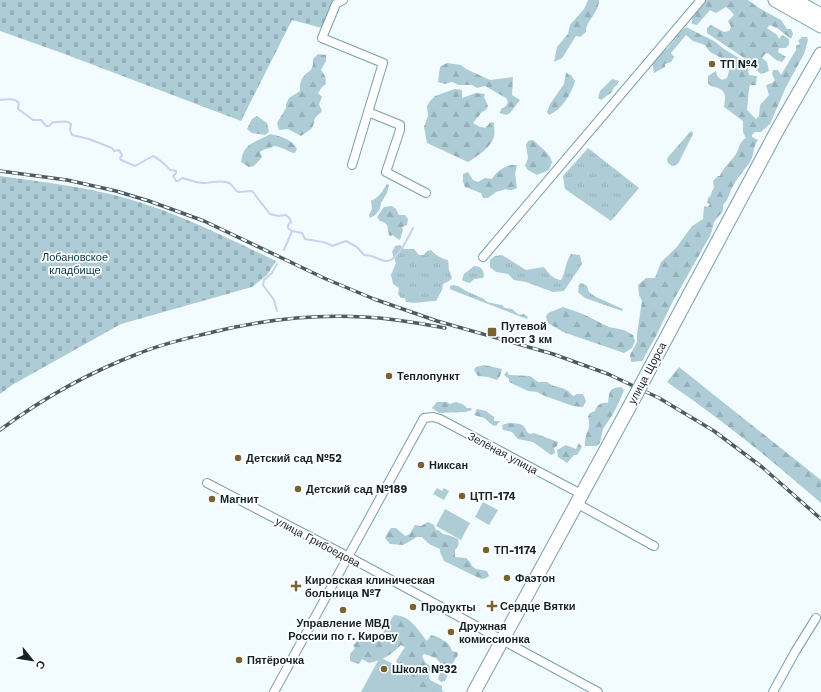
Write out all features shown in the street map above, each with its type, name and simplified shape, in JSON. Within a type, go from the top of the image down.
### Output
[{"type":"main road","points":[[775,0],[821,26]]},
{"type":"main road","points":[[794,0],[821,15]]},
{"type":"main road","name":"улица Щорса","points":[[474,692],[632,402],[778,129],[821,54]]},
{"type":"street","points":[[342,0],[336,4],[322,38],[383,63],[352,165]]},
{"type":"street","points":[[484,257],[701,0]]},
{"type":"street","points":[[368,112],[400,125],[400,130],[386,172],[426,193]]},
{"type":"street","name":"Зелёная улица","points":[[349,558],[424,418],[432,417],[440,419],[579,499],[654,546]]},
{"type":"street","name":"улица Грибоедова","points":[[207,484],[349,558],[598,692]]},
{"type":"street","points":[[274,692],[349,558]]},
{"type":"street","points":[[773,692],[816,618]]},
{"type":"green space","points":[[0,0],[333,0],[322,28],[292,20],[241,121],[0,31]]},
{"type":"green space","points":[[588,0],[599,0],[597,9],[588,24],[586,32],[580,37],[576,36],[562,58],[554,62],[557,47],[568,34],[570,25],[584,9]]},
{"type":"green space","points":[[704,0],[748,0],[781,20],[787,29],[791,29],[793,34],[791,39],[777,28],[770,25],[767,28],[777,35],[779,39],[782,35],[789,39],[789,44],[786,48],[779,48],[778,52],[786,57],[782,62],[776,60],[768,53],[765,54],[762,58],[767,62],[769,71],[761,74],[756,70],[753,64],[707,33],[707,28],[711,25],[724,32],[729,31],[731,27],[728,21],[734,15],[726,7],[716,13],[710,10],[697,25],[692,24],[694,14]]},
{"type":"green space","points":[[686,27],[714,41],[747,63],[749,75],[757,76],[756,85],[750,85],[747,110],[756,119],[759,116],[760,105],[769,95],[766,85],[775,80],[772,74],[773,70],[778,70],[781,75],[796,50],[796,46],[800,44],[798,41],[802,37],[807,37],[808,40],[804,54],[786,87],[770,124],[761,132],[755,132],[752,135],[752,137],[758,140],[752,158],[733,186],[723,205],[723,211],[714,222],[711,234],[672,303],[656,336],[642,361],[631,362],[630,355],[637,342],[642,301],[639,295],[638,285],[646,278],[655,278],[661,262],[676,248],[692,226],[703,219],[704,206],[708,207],[710,204],[707,203],[708,198],[714,188],[713,181],[720,176],[736,154],[740,143],[746,138],[743,132],[743,121],[724,107],[724,93],[720,89],[711,86],[708,83],[708,76],[716,71],[717,76],[722,80],[727,78],[731,63],[710,52],[705,45],[693,41],[686,35],[671,53],[674,57],[671,62],[665,64],[665,67],[654,73],[652,62],[654,58],[668,48],[680,32]]},
{"type":"green space","points":[[318,54],[326,55],[326,61],[321,70],[325,76],[326,84],[318,93],[322,97],[319,104],[322,111],[315,118],[311,129],[301,136],[288,129],[279,130],[277,123],[286,108],[289,98],[300,91],[302,79],[311,70],[313,59]]},
{"type":"green space","points":[[447,63],[461,65],[466,69],[490,80],[513,77],[512,95],[520,100],[510,113],[506,115],[500,113],[501,109],[506,106],[508,102],[506,98],[485,86],[477,88],[472,85],[459,85],[452,82],[445,84],[438,82],[440,67]]},
{"type":"green space","points":[[566,73],[571,75],[575,81],[573,86],[562,105],[549,115],[547,112],[550,104],[564,84]]},
{"type":"green space","points":[[612,79],[619,81],[612,92],[601,100],[598,98],[600,91]]},
{"type":"green space","points":[[455,89],[462,90],[462,98],[476,93],[485,94],[484,97],[488,106],[473,123],[485,128],[491,122],[494,123],[494,137],[490,145],[468,162],[427,143],[424,127],[428,116],[427,106],[430,101],[435,96]]},
{"type":"green space","points":[[257,116],[267,123],[269,132],[265,135],[252,133],[247,129],[252,119]]},
{"type":"green space","points":[[692,131],[693,134],[679,162],[672,166],[668,163],[667,159]]},
{"type":"green space","points":[[270,134],[289,140],[297,149],[295,153],[274,146],[260,152],[262,157],[254,166],[249,167],[241,162],[244,150],[247,147]]},
{"type":"green space","points":[[533,140],[547,152],[552,162],[549,170],[537,175],[528,170],[525,166],[528,158],[526,145],[528,141]]},
{"type":"green space","points":[[588,148],[639,188],[611,221],[565,189],[563,176]]},
{"type":"green space","points":[[511,165],[517,165],[515,174],[516,189],[506,189],[496,192],[488,198],[483,198],[481,193],[465,187],[463,182],[463,174],[468,172],[473,180],[478,182],[485,178],[492,179],[500,170]]},
{"type":"green space","name":"Лобановское кладбище","points":[[0,176],[81,188],[129,199],[185,219],[276,261],[267,275],[252,287],[121,324],[12,385],[0,394]]},
{"type":"green space","points":[[387,184],[389,185],[387,193],[381,203],[380,209],[370,218],[369,215],[372,209],[371,201],[379,196]]},
{"type":"green space","points":[[392,206],[396,209],[399,215],[405,215],[408,219],[407,225],[402,227],[403,230],[400,240],[393,235],[390,236],[387,225],[380,221],[377,217],[384,207]]},
{"type":"green space","points":[[400,245],[404,249],[414,249],[419,255],[424,255],[427,251],[431,250],[434,254],[448,260],[452,278],[443,284],[442,290],[436,301],[414,303],[406,302],[405,298],[401,298],[398,294],[399,288],[393,284],[391,275],[396,263],[392,252],[395,246]]},
{"type":"green space","points":[[571,254],[580,255],[582,264],[564,291],[553,292],[526,282],[514,280],[508,274],[496,272],[490,267],[490,260],[495,256],[502,255],[526,270],[544,267],[553,277],[561,280]]},
{"type":"green space","points":[[474,266],[480,267],[484,275],[483,278],[474,279],[470,283],[462,280],[464,274]]},
{"type":"green space","points":[[582,283],[587,286],[589,292],[596,297],[623,309],[622,311],[585,298],[578,292],[579,284]]},
{"type":"green space","points":[[453,285],[484,299],[487,302],[502,305],[505,308],[512,309],[519,315],[524,314],[528,317],[527,319],[450,289],[450,286]]},
{"type":"green space","points":[[563,307],[583,314],[609,327],[624,330],[633,335],[635,341],[632,348],[624,353],[563,332],[548,323],[546,317],[548,313]]},
{"type":"green space","points":[[484,365],[502,369],[497,380],[478,376],[474,370],[476,367]]},
{"type":"green space","points":[[679,367],[821,480],[821,503],[746,440],[667,382]]},
{"type":"green space","points":[[507,371],[509,375],[530,376],[538,382],[547,382],[554,386],[563,388],[573,396],[583,394],[586,401],[583,407],[573,406],[537,392],[528,391],[509,382],[509,379],[504,375]]},
{"type":"green space","points":[[621,387],[624,390],[613,414],[603,429],[600,443],[596,446],[585,446],[589,428],[588,417],[590,413],[595,411],[600,404],[608,403],[610,391],[614,388]]},
{"type":"green space","points":[[437,402],[446,402],[450,404],[456,402],[467,408],[471,408],[472,410],[465,412],[439,413],[432,408]]},
{"type":"green space","points":[[477,409],[486,411],[494,417],[494,421],[500,421],[496,426],[492,425],[484,418],[474,415]]},
{"type":"green space","points":[[509,423],[520,424],[530,434],[534,433],[558,442],[557,446],[554,448],[555,453],[551,455],[533,442],[518,439],[512,432],[503,430],[502,425]]},
{"type":"green space","points":[[579,443],[582,447],[577,455],[574,455],[567,463],[558,457],[557,450],[566,445],[576,449]]},
{"type":"green space","points":[[437,488],[442,491],[444,488],[449,491],[444,500],[433,494]]},
{"type":"green space","points":[[483,502],[498,510],[489,525],[475,517]]},
{"type":"green space","points":[[445,509],[470,523],[461,540],[436,526]]},
{"type":"green space","points":[[428,522],[434,525],[436,530],[443,534],[458,539],[459,542],[455,550],[455,557],[466,558],[476,569],[487,571],[489,576],[481,579],[444,561],[440,549],[429,544],[422,537],[417,537],[403,545],[390,544],[385,538],[391,528],[396,528],[405,536],[410,534],[415,525],[421,526]]},
{"type":"green space","points":[[394,615],[409,620],[427,641],[431,635],[437,637],[444,640],[452,651],[457,652],[458,655],[445,681],[441,682],[438,679],[442,665],[436,658],[424,654],[422,656],[425,662],[431,667],[429,677],[430,680],[442,686],[442,691],[445,692],[400,692],[412,675],[408,670],[399,666],[396,661],[405,647],[401,645],[394,652],[374,662],[369,663],[362,659],[359,664],[350,661],[350,654],[355,648],[353,645],[361,640],[381,634]]},
{"type":"green space","points":[[380,657],[413,675],[404,692],[361,692]]},
{"type":"waterway","points":[[0,100],[10,99],[17,101],[19,103],[18,109],[33,120],[41,120],[46,126],[49,126],[53,122],[65,121],[71,124],[70,130],[72,135],[89,139],[112,148],[114,151],[119,150],[122,155],[120,158],[121,160],[135,166],[153,156],[170,170],[176,171],[173,176],[176,181],[182,178],[201,183],[223,181],[230,184],[238,192],[252,191],[270,214],[278,216],[286,215],[291,222],[288,225],[288,228],[292,231],[302,233],[305,239],[323,242],[332,246],[346,241],[357,247],[364,255],[389,261],[398,254],[413,228]]},
{"type":"waterway","points":[[284,250],[292,231]]},
{"type":"waterway","points":[[277,264],[272,273],[264,280],[263,285],[274,300],[277,311]]},
{"type":"railway","points":[[0,171],[67,180],[116,191],[149,201],[204,221],[326,279],[374,299],[437,321],[553,354],[608,374],[659,398],[714,431],[762,467],[821,519]]},
{"type":"railway","points":[[0,430],[33,407],[67,387],[121,360],[158,346],[213,332],[269,321],[326,316],[384,318],[445,328]]},
{"type":"place","name":"ТП №4","points":[[712,64]]},
{"type":"place","name":"Путевой пост 3 км","points":[[492,332]]},
{"type":"place","name":"Теплопункт","points":[[389,376]]},
{"type":"place","name":"Детский сад №52","points":[[238,458]]},
{"type":"place","name":"Никсан","points":[[421,465]]},
{"type":"place","name":"Детский сад №189","points":[[298,489]]},
{"type":"place","name":"ЦТП-174","points":[[462,496]]},
{"type":"place","name":"Магнит","points":[[212,499]]},
{"type":"place","name":"ТП-1174","points":[[486,550]]},
{"type":"place","name":"Фаэтон","points":[[507,578]]},
{"type":"place","name":"Кировская клиническая больница №7","points":[[296,586]]},
{"type":"place","name":"Сердце Вятки","points":[[492,606]]},
{"type":"place","name":"Продукты","points":[[413,607]]},
{"type":"place","name":"Управление МВД России по г. Кирову","points":[[343,610]]},
{"type":"place","name":"Дружная комиссионка","points":[[451,632]]},
{"type":"place","name":"Пятёрочка","points":[[239,660]]},
{"type":"place","name":"Школа №32","points":[[384,669]]}]
